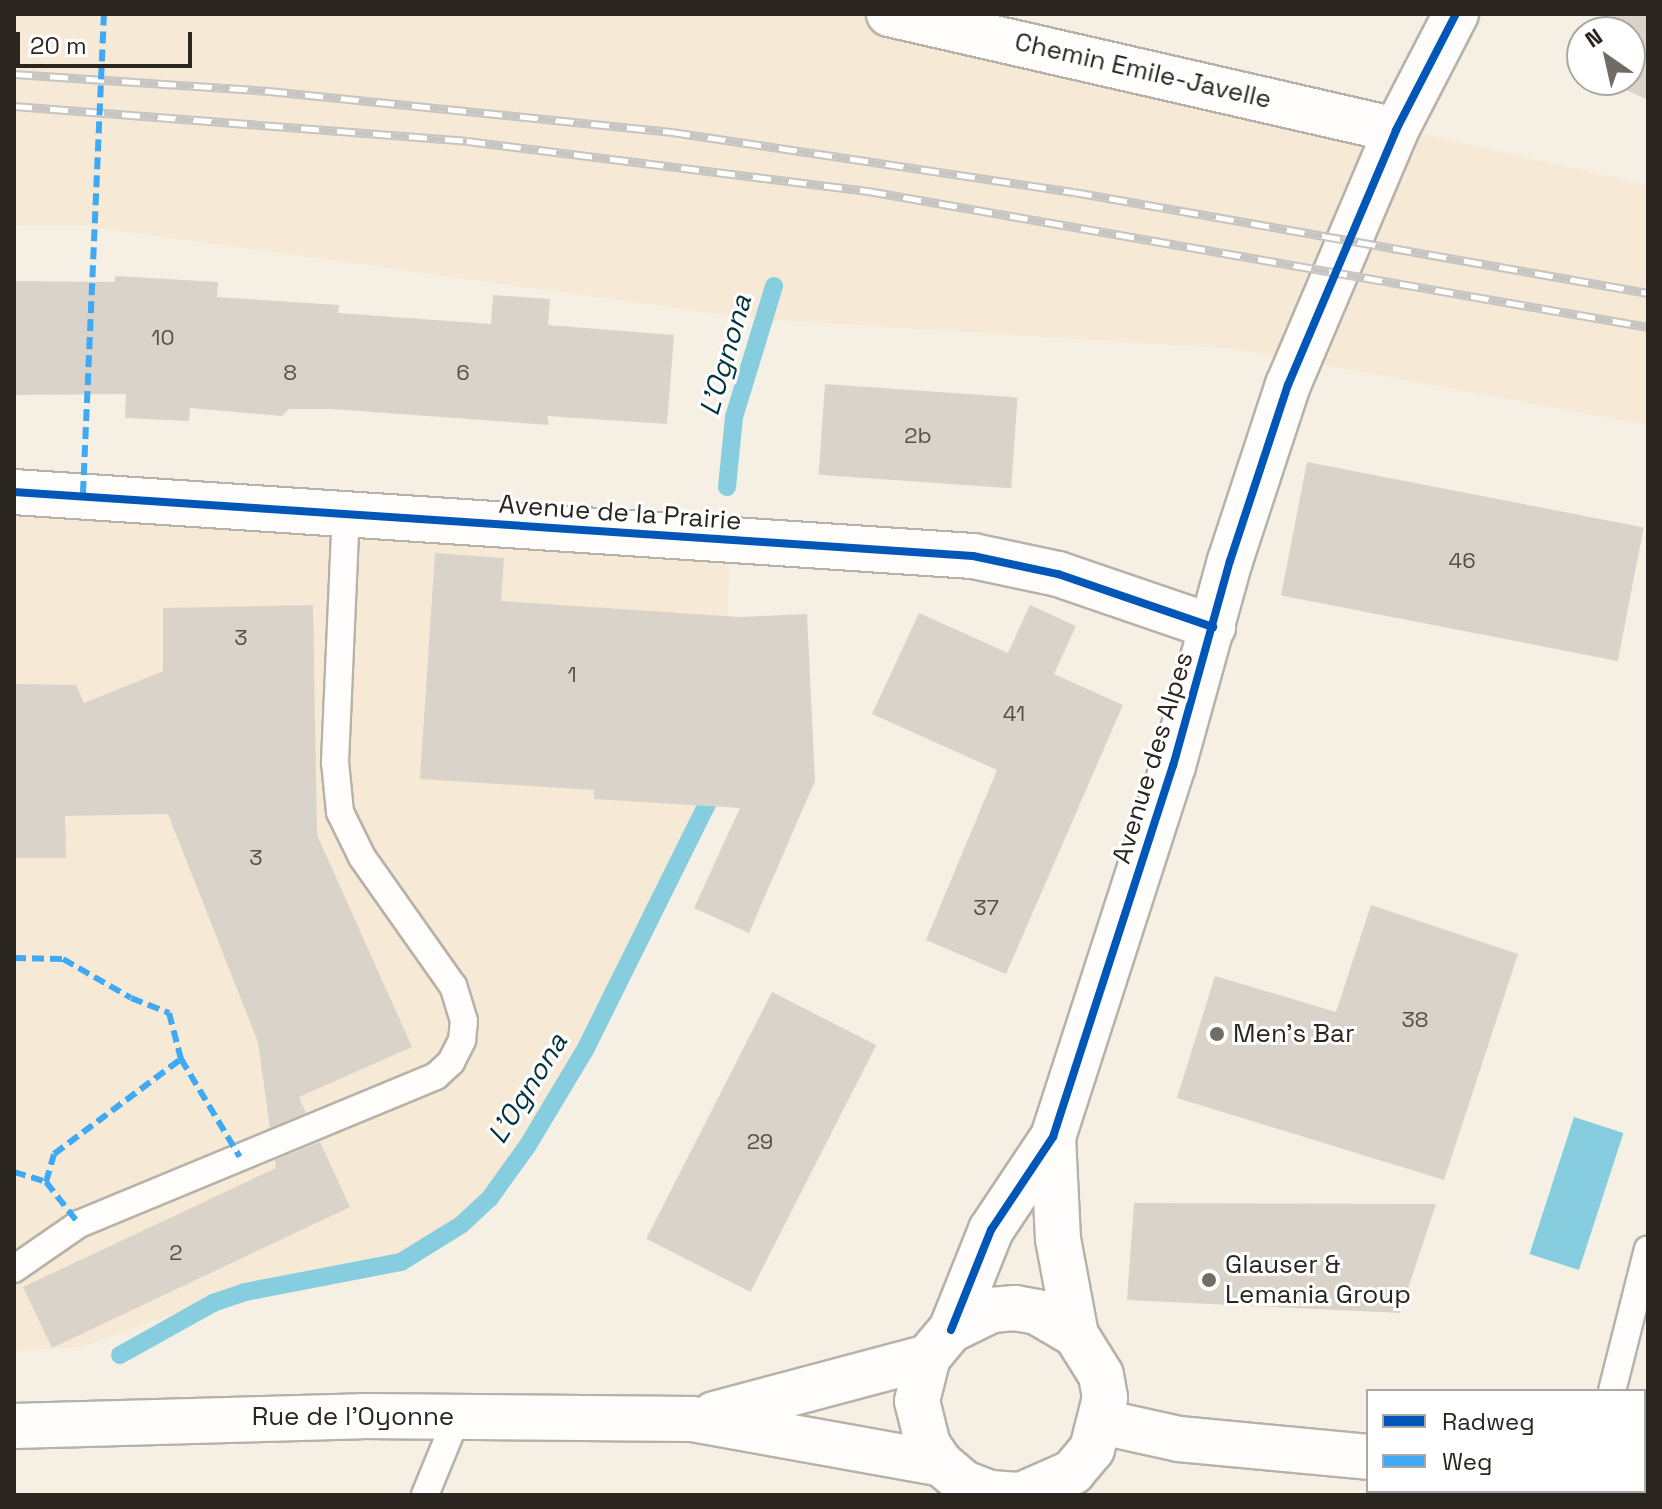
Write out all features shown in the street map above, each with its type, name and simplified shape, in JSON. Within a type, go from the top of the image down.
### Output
[{"type":"street","name":"Chemin Emile-Javelle","points":[[889,14],[1396,130]]},
{"type":"street","name":"Avenue des Alpes","points":[[940,1343],[991,1230],[1053,1137],[1288,385],[1396,130],[1456,14]]},
{"type":"street","name":"Avenue de la Prairie","points":[[14,492],[346,511],[1015,562],[1213,627]]},
{"type":"street","name":"Avenue des Alpes","points":[[1053,1137],[1058,1239],[1076,1335]]},
{"type":"street","points":[[1015,1308],[1037,1312],[1076,1335],[1101,1375],[1102,1422],[1092,1449],[1073,1472],[1019,1495],[990,1493],[964,1483],[941,1464],[928,1445],[917,1401],[940,1343],[992,1310],[1015,1308]]},
{"type":"street","name":"Rue de l'Oyonne","points":[[692,1419],[835,1385],[940,1343]]},
{"type":"street","name":"Rue de l'Oyonne","points":[[14,1426],[110,1420],[457,1417],[692,1419],[941,1464]]},
{"type":"street","points":[[1102,1422],[1179,1439],[1366,1457]]},
{"type":"lane","points":[[14,1269],[79,1224],[425,1082],[451,1062],[462,1040],[464,1021],[453,986],[362,857],[340,812],[335,762],[346,511]]},
{"type":"lane","points":[[1613,1389],[1648,1249]]},
{"type":"lane","points":[[425,1495],[457,1417]]},
{"type":"shaded area","points":[[14,14],[889,14],[1648,185],[1648,425],[1236,349],[748,318],[85,226],[14,225]]},
{"type":"shaded area","points":[[14,492],[729,542],[728,624],[716,773],[580,1045],[488,1191],[456,1224],[420,1249],[374,1263],[243,1289],[81,1347],[14,1351]]},
{"type":"water","points":[[1574,1117],[1623,1133],[1579,1270],[1530,1254]]},
{"type":"building","points":[[1648,14],[1648,100],[1639,96],[1646,96],[1646,16],[1613,16]]},
{"type":"building","points":[[115,276],[218,282],[217,297],[339,305],[338,313],[491,324],[493,295],[550,299],[548,325],[674,335],[667,424],[547,416],[549,425],[332,409],[289,409],[282,416],[190,408],[189,421],[125,418],[126,394],[14,395],[14,281],[115,282]]},
{"type":"building","points":[[825,384],[1018,397],[1011,488],[819,475]]},
{"type":"building","points":[[1307,462],[1644,527],[1618,661],[1281,596]]},
{"type":"building","points":[[435,553],[504,558],[501,601],[739,617],[807,614],[815,781],[749,933],[694,908],[740,808],[594,799],[594,790],[420,779]]},
{"type":"building","points":[[313,605],[317,835],[412,1047],[299,1097],[306,1113],[270,1128],[258,1042],[168,814],[65,816],[66,858],[14,858],[14,684],[76,685],[84,703],[163,671],[163,608]]},
{"type":"building","points":[[1030,605],[1076,626],[1054,674],[1123,705],[1006,974],[926,940],[997,770],[872,714],[919,613],[1008,653]]},
{"type":"building","points":[[1371,905],[1518,954],[1444,1180],[1177,1098],[1215,976],[1336,1012]]},
{"type":"building","points":[[772,992],[876,1045],[750,1292],[646,1239]]},
{"type":"building","points":[[320,1142],[350,1207],[52,1348],[23,1287],[276,1168],[275,1160]]},
{"type":"building","points":[[1134,1203],[1436,1204],[1400,1313],[1127,1300]]},
{"type":"waterway","name":"L'Ognona","points":[[727,487],[734,417],[774,286]]},
{"type":"waterway","name":"L'Ognona","points":[[120,1355],[213,1303],[245,1292],[401,1262],[461,1225],[490,1198],[528,1145],[586,1048],[717,784]]},
{"type":"railway","points":[[14,74],[269,91],[672,132],[1074,192],[1648,293]]},
{"type":"railway","points":[[14,106],[467,141],[868,191],[1648,327]]},
{"type":"marked path","points":[[83,493],[104,14]]},
{"type":"marked path","points":[[14,958],[63,959],[131,998],[169,1013],[181,1059],[240,1157]]},
{"type":"marked path","points":[[46,1182],[54,1154],[181,1059]]},
{"type":"marked path","points":[[14,1172],[46,1182],[79,1224]]},
{"type":"cycle path","points":[[951,1330],[991,1230],[1053,1137],[1173,766],[1230,561],[1288,385],[1396,130],[1456,14]]},
{"type":"cycle path","points":[[14,492],[973,556],[1058,574],[1213,627]]},
{"type":"place","name":"Men's Bar","points":[[1217,1034]]},
{"type":"place","name":"Glauser & Lemania Group","points":[[1209,1280]]}]
